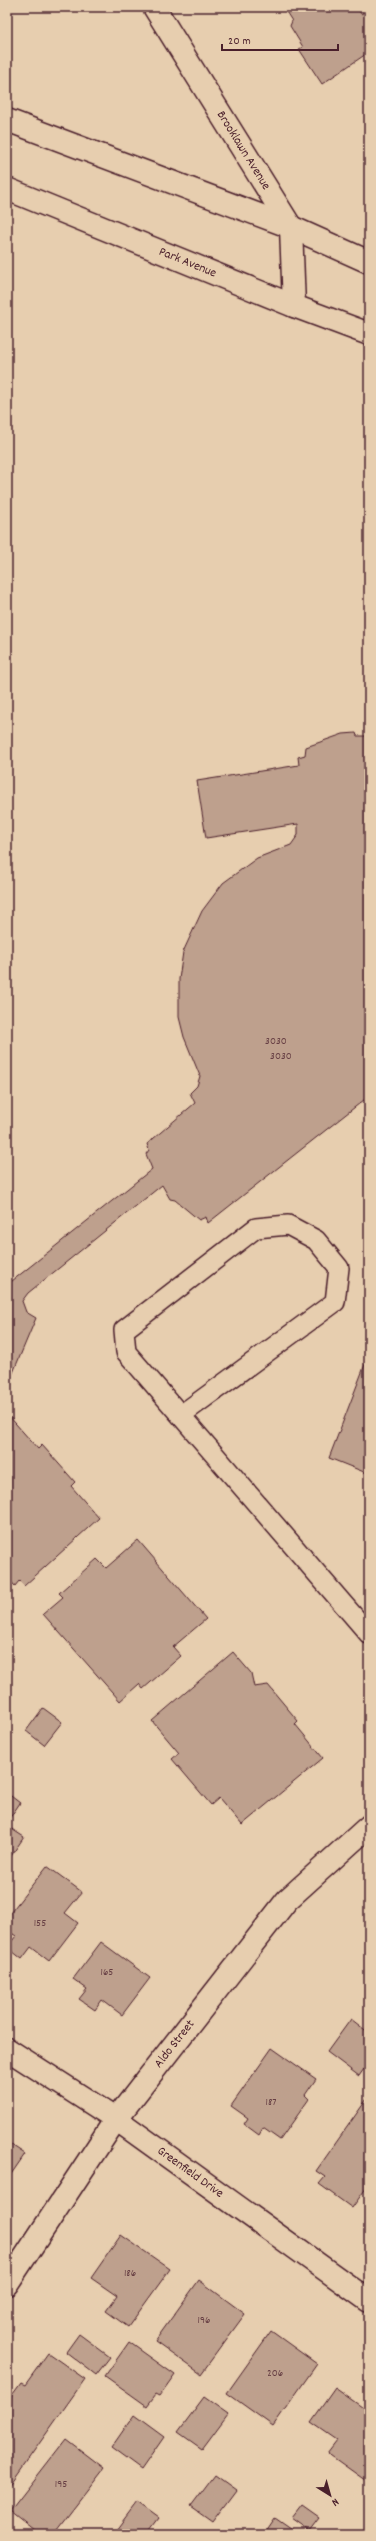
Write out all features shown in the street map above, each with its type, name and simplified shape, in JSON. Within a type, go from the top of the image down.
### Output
[{"type":"street","name":"Brooklawn Avenue","points":[[154,7],[291,227],[294,306]]},
{"type":"street","points":[[7,120],[291,227],[369,262]]},
{"type":"street","name":"Park Avenue","points":[[7,189],[294,306],[369,334]]},
{"type":"street","name":"Aldo Street","points":[[7,2284],[116,2119],[287,1900],[369,1826]]},
{"type":"street","name":"Greenfield Drive","points":[[7,2049],[116,2119],[369,2301]]},
{"type":"lane","points":[[181,1415],[335,1302],[339,1268],[316,1240],[288,1225],[256,1228],[124,1330],[126,1352],[369,1634]]},
{"type":"building","points":[[283,7],[357,7],[361,14],[369,9],[369,52],[322,84],[299,49],[303,47],[290,26],[292,21]]},
{"type":"building","points":[[356,733],[357,736],[369,736],[369,1096],[208,1223],[206,1217],[199,1220],[175,1200],[170,1199],[162,1185],[28,1293],[22,1301],[26,1312],[36,1318],[7,1387],[7,1285],[152,1169],[146,1154],[149,1150],[147,1144],[195,1103],[190,1093],[197,1086],[200,1076],[184,1037],[179,1017],[179,979],[183,952],[202,911],[223,883],[257,858],[291,845],[298,835],[298,824],[206,838],[197,781],[299,765],[298,757],[305,755],[306,747],[343,734]]},
{"type":"building","points":[[369,1354],[369,1474],[329,1458]]},
{"type":"building","points":[[8,1415],[38,1449],[42,1445],[75,1482],[71,1486],[99,1518],[24,1586],[19,1581],[15,1586],[7,1577]]},
{"type":"building","points":[[138,1540],[206,1619],[173,1647],[181,1656],[143,1689],[139,1684],[120,1701],[43,1614],[63,1597],[59,1593],[97,1559],[106,1568]]},
{"type":"building","points":[[233,1652],[251,1673],[254,1687],[268,1685],[298,1721],[295,1724],[323,1758],[242,1825],[219,1798],[211,1805],[172,1759],[179,1753],[152,1721]]},
{"type":"building","points":[[43,1708],[62,1722],[44,1745],[26,1731]]},
{"type":"building","points":[[7,1793],[20,1803],[7,1822]]},
{"type":"building","points":[[7,1826],[24,1837],[7,1862]]},
{"type":"building","points":[[47,1866],[82,1892],[65,1913],[78,1923],[49,1961],[31,1947],[22,1959],[7,1947],[16,1936],[7,1930],[7,1917]]},
{"type":"building","points":[[101,1942],[150,1978],[122,2015],[102,2000],[95,2010],[79,1999],[87,1989],[73,1979]]},
{"type":"building","points":[[351,2019],[369,2033],[369,2062],[359,2076],[327,2052]]},
{"type":"building","points":[[272,2048],[316,2079],[305,2095],[309,2099],[280,2140],[263,2128],[259,2135],[244,2124],[248,2118],[231,2106]]},
{"type":"building","points":[[369,2096],[369,2184],[352,2208],[319,2184],[325,2177],[316,2171]]},
{"type":"building","points":[[7,2142],[25,2154],[7,2180]]},
{"type":"building","points":[[121,2235],[170,2269],[128,2327],[106,2311],[117,2296],[91,2278]]},
{"type":"building","points":[[199,2280],[245,2314],[201,2374],[155,2341]]},
{"type":"building","points":[[271,2331],[317,2364],[273,2426],[227,2393]]},
{"type":"building","points":[[79,2334],[110,2357],[96,2375],[66,2352]]},
{"type":"building","points":[[129,2342],[175,2375],[160,2396],[156,2394],[147,2406],[105,2376]]},
{"type":"building","points":[[48,2353],[85,2379],[7,2489],[7,2402],[21,2383],[25,2385]]},
{"type":"building","points":[[335,2388],[369,2412],[369,2483],[327,2453],[337,2440],[311,2422]]},
{"type":"building","points":[[204,2397],[228,2414],[202,2449],[178,2432]]},
{"type":"building","points":[[134,2415],[164,2437],[141,2470],[111,2448]]},
{"type":"building","points":[[66,2439],[104,2468],[53,2534],[39,2534],[10,2511]]},
{"type":"building","points":[[215,2475],[236,2490],[212,2522],[191,2507]]},
{"type":"building","points":[[137,2502],[159,2518],[147,2534],[113,2534]]},
{"type":"building","points":[[302,2506],[319,2518],[309,2531],[292,2519]]},
{"type":"building","points":[[275,2518],[298,2534],[264,2534]]}]
